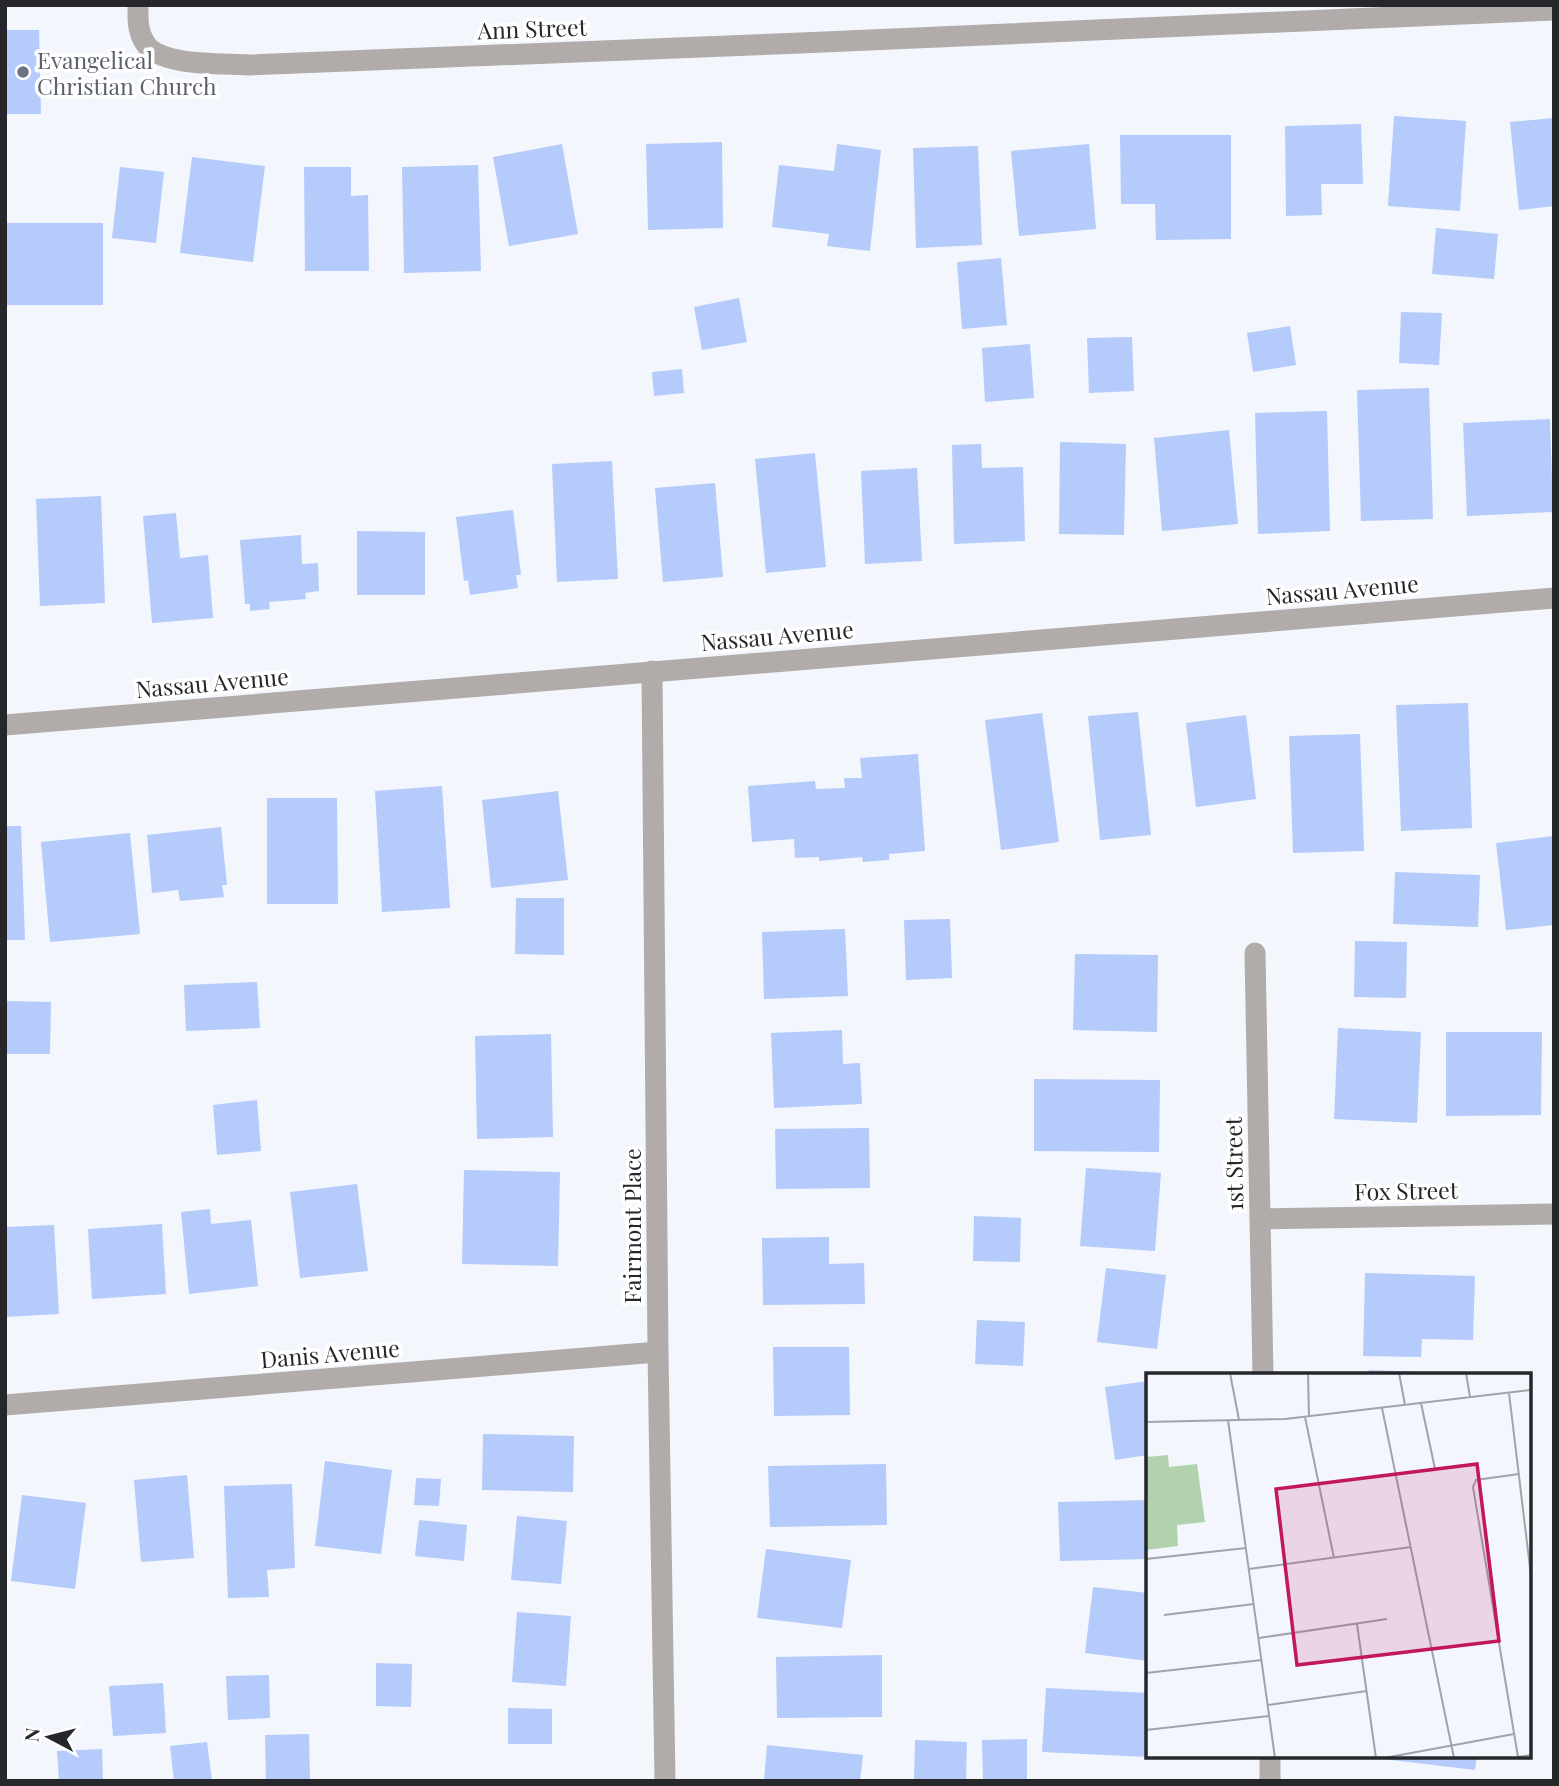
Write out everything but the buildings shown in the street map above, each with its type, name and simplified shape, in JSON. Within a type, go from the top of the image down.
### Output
[{"type":"street","name":"Ann Street","points":[[138,5],[138,27],[145,44],[158,55],[190,61],[250,65],[1554,10]]},
{"type":"street","name":"Nassau Avenue","points":[[5,725],[1554,598]]},
{"type":"street","name":"Fairmont Place","points":[[652,671],[665,1781]]},
{"type":"street","name":"1st Street","points":[[1255,953],[1263,1373]]},
{"type":"street","name":"Fox Street","points":[[1260,1219],[1554,1214]]},
{"type":"street","name":"Danis Avenue","points":[[5,1405],[658,1352]]},
{"type":"street","points":[[1270,1758],[1270,1781]]},
{"type":"place","name":"Evangelical Christian Church","points":[[23,72]]}]
